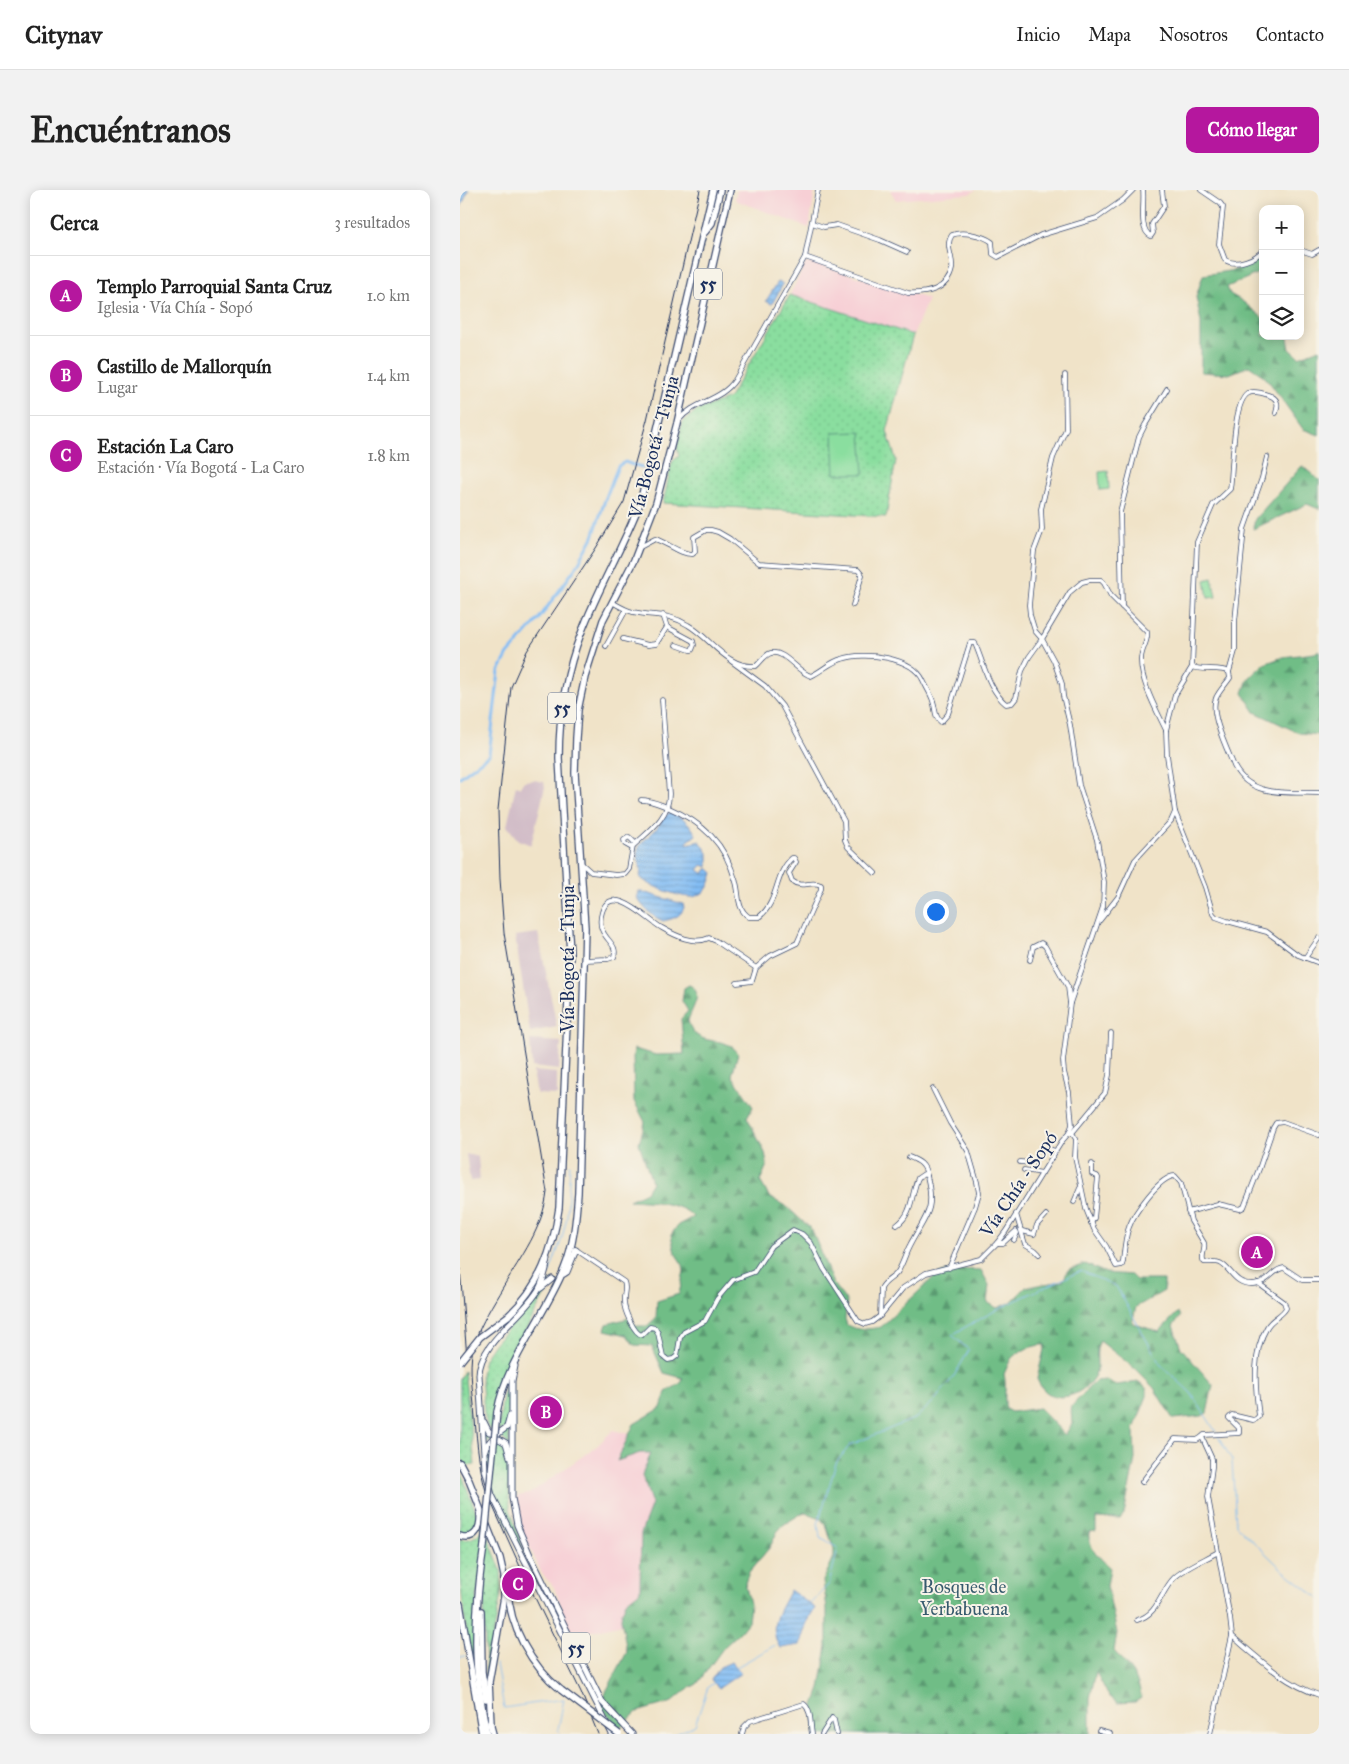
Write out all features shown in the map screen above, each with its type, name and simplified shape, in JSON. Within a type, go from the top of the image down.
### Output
[{"type":"highway","name":"Vía Bogotá - Tunja","points":[[460,1362],[480,1337],[508,1316],[535,1285],[544,1268],[557,1225],[561,1185],[570,954],[569,906],[559,758],[563,701],[582,631],[640,503],[713,190]]},
{"type":"highway","points":[[703,236],[712,223],[720,190]]},
{"type":"highway","name":"Vía Bogotá - Tunja","points":[[492,1734],[482,1672],[481,1617],[484,1546],[497,1412],[502,1390],[516,1358],[558,1282],[574,1248],[578,1193],[585,960],[583,881],[576,773],[578,710],[591,656],[612,602],[640,547],[656,503],[677,423],[730,190]]},
{"type":"highway","points":[[460,1463],[468,1478],[503,1568],[511,1616],[516,1628],[542,1672],[561,1690],[618,1734]]},
{"type":"highway","points":[[460,1536],[468,1537],[477,1533],[480,1525],[480,1511]]},
{"type":"highway","name":"55","points":[[484,1546],[479,1591],[476,1657],[487,1734]]},
{"type":"highway","points":[[491,1725],[488,1682],[504,1597],[503,1568]]},
{"type":"highway","points":[[460,1604],[482,1734]]},
{"type":"main road","name":"55","points":[[551,1248],[543,1279],[533,1298],[485,1352],[481,1362],[479,1371],[484,1460],[492,1496],[612,1734]]},
{"type":"main road","points":[[564,1274],[567,1272],[574,1248]]},
{"type":"main road","points":[[533,1298],[552,1279]]},
{"type":"main road","name":"55","points":[[516,1358],[512,1381],[513,1507],[525,1544],[602,1702],[632,1734]]},
{"type":"main road","points":[[481,1394],[485,1426],[493,1434],[499,1433],[507,1427],[512,1405]]},
{"type":"main road","points":[[484,1460],[488,1442],[495,1438],[503,1440],[507,1446],[512,1465]]},
{"type":"street","points":[[677,423],[688,411],[718,396],[732,386],[805,257],[818,190]]},
{"type":"street","points":[[805,257],[908,293],[927,292],[940,288],[950,274],[952,267],[948,245],[952,235],[960,233],[985,237],[992,242],[994,256],[1000,257],[1041,235],[1096,218],[1123,200],[1133,190]]},
{"type":"street","points":[[1143,190],[1143,226],[1146,234],[1150,236],[1153,233],[1152,224],[1164,206],[1162,190]]},
{"type":"street","points":[[1201,190],[1223,207],[1219,244],[1225,260],[1229,263],[1254,259],[1259,254]]},
{"type":"street","points":[[812,223],[824,227],[837,225],[907,252]]},
{"type":"street","points":[[1304,251],[1312,254],[1319,250]]},
{"type":"street","points":[[1065,374],[1066,428],[1053,458],[1041,509],[1042,530],[1034,551],[1029,605],[1035,631],[1042,639],[1054,661],[1062,684],[1079,785],[1097,840],[1102,862],[1103,907],[1070,1004],[1063,1061],[1070,1100],[1072,1125],[1070,1134]]},
{"type":"street","points":[[1122,608],[1120,512],[1139,437],[1144,425],[1167,389]]},
{"type":"street","points":[[1276,413],[1278,404],[1272,396],[1252,392],[1247,393],[1242,398],[1238,414],[1230,489],[1213,505],[1197,542],[1192,668],[1174,695],[1166,730],[1167,755],[1175,812],[1213,914],[1227,921],[1267,932],[1298,955],[1319,963]]},
{"type":"street","points":[[1267,457],[1262,478],[1244,529],[1235,622],[1236,651],[1229,672],[1230,678],[1216,698],[1215,710],[1221,732],[1237,772],[1247,782],[1259,789],[1319,793]]},
{"type":"street","points":[[646,531],[654,540],[670,544],[687,554],[693,554],[695,551],[694,537],[706,530],[711,530],[730,539],[759,563],[858,570],[862,575],[853,605]]},
{"type":"street","points":[[640,547],[654,540]]},
{"type":"street","points":[[728,658],[746,665],[756,666],[769,654],[776,653],[790,661],[804,674],[811,676],[835,661],[849,657],[871,655],[889,658],[920,674],[934,702],[938,720],[941,722],[948,714],[970,643],[975,643],[992,686],[1004,702],[1012,703],[1016,698],[1022,671],[1029,657],[1070,592],[1082,582],[1096,579],[1104,583],[1111,596],[1147,632],[1148,637],[1142,653],[1141,664],[1147,688],[1166,730]]},
{"type":"street","points":[[612,602],[626,610],[669,616],[693,628],[765,686],[782,706],[844,821],[845,840],[848,847],[875,873]]},
{"type":"street","points":[[606,646],[626,610]]},
{"type":"street","points":[[663,615],[667,627],[693,641],[694,646],[690,650],[676,645]]},
{"type":"street","points":[[623,639],[653,645],[658,642],[667,627]]},
{"type":"street","points":[[1192,668],[1226,670],[1229,672]]},
{"type":"street","points":[[582,864],[591,872],[616,876],[625,874],[629,869],[632,848],[656,825],[668,808],[669,794],[662,700]]},
{"type":"street","points":[[1157,713],[1162,714],[1170,711]]},
{"type":"street","points":[[641,800],[657,803],[689,817],[714,838],[732,870],[741,909],[749,917],[759,917],[767,909],[774,897],[785,867],[792,858],[796,862],[789,873],[792,881],[800,885],[812,883],[821,885],[821,889],[797,943],[770,956],[756,968],[752,981],[737,983]]},
{"type":"street","points":[[1098,922],[1118,897],[1135,860],[1171,821],[1175,812]]},
{"type":"street","points":[[632,848],[625,844],[624,840],[629,837],[635,844]]},
{"type":"street","points":[[583,881],[591,872]]},
{"type":"street","points":[[585,960],[614,957],[615,950],[613,945],[604,934],[600,924],[607,903],[616,901],[632,906],[671,933],[694,941],[700,942],[709,938],[716,941],[738,954],[756,968]]},
{"type":"street","points":[[1305,958],[1319,938]]},
{"type":"street","points":[[1030,960],[1033,947],[1041,944],[1045,946],[1068,987],[1070,1004]]},
{"type":"street","points":[[1070,1134],[1105,1093],[1109,1074],[1111,1033]]},
{"type":"street","points":[[933,1089],[950,1123],[968,1151],[979,1193],[949,1268]]},
{"type":"street","points":[[1188,1212],[1218,1204],[1240,1209],[1244,1207],[1276,1123],[1283,1122],[1319,1135]]},
{"type":"street","name":"Vía Chía - Sopó","points":[[880,1316],[897,1294],[909,1283],[926,1273],[981,1259],[997,1243],[1055,1151],[1070,1134],[1076,1139],[1075,1157],[1080,1187],[1091,1223],[1106,1246],[1113,1262],[1119,1266],[1123,1262],[1129,1225],[1136,1214],[1163,1181],[1175,1176],[1180,1180],[1188,1212],[1204,1243],[1205,1247],[1202,1257],[1204,1262],[1221,1264],[1236,1278],[1246,1283],[1258,1283]]},
{"type":"street","points":[[1042,1147],[1055,1151]]},
{"type":"street","points":[[574,1248],[624,1282],[624,1305],[635,1331],[642,1335],[650,1327],[656,1328],[663,1356],[668,1360],[677,1356],[680,1338],[684,1332],[705,1321],[717,1299],[733,1280],[754,1272],[771,1246],[791,1231],[802,1234],[811,1243],[824,1269],[858,1321],[865,1324],[872,1322],[880,1316],[882,1285],[898,1272],[911,1243],[928,1215],[930,1204],[925,1167],[909,1157]]},
{"type":"street","points":[[1020,1162],[1032,1163],[1032,1171]]},
{"type":"street","points":[[1091,1223],[1094,1218],[1098,1178],[1098,1176],[1092,1174],[1092,1164]]},
{"type":"street","points":[[1024,1170],[1042,1173]]},
{"type":"street","points":[[897,1225],[904,1220],[907,1214],[918,1178],[924,1174],[927,1176]]},
{"type":"street","points":[[1074,1202],[1080,1187]]},
{"type":"street","points":[[1016,1214],[1025,1244],[1039,1254]]},
{"type":"street","points":[[1022,1231],[1034,1234],[1037,1225],[1046,1216]]},
{"type":"street","points":[[997,1243],[1003,1243],[1016,1231],[1014,1240]]},
{"type":"street","points":[[1258,1283],[1270,1278],[1280,1268],[1284,1268],[1302,1280],[1319,1280]]},
{"type":"street","points":[[1142,1482],[1175,1439],[1192,1440],[1204,1435],[1216,1436],[1239,1433],[1239,1428],[1230,1420],[1232,1415],[1253,1420],[1259,1416],[1256,1389],[1260,1342],[1271,1321],[1284,1312],[1286,1308],[1284,1302],[1258,1283]]},
{"type":"street","points":[[1202,1437],[1212,1463],[1208,1497],[1232,1636],[1210,1734]]},
{"type":"street","points":[[1137,1620],[1146,1618],[1150,1614],[1162,1599],[1174,1578],[1218,1552]]},
{"type":"street","points":[[1232,1636],[1287,1681],[1319,1696]]},
{"type":"street","points":[[742,1734],[744,1727],[750,1721],[804,1704],[809,1713],[812,1734]]},
{"type":"street","points":[[822,1734],[832,1718],[837,1734]]},
{"type":"street","points":[[1099,1731],[1110,1734]]},
{"type":"shaded area","points":[[737,190],[815,190],[809,228],[735,200]]},
{"type":"shaded area","points":[[890,190],[976,190],[969,194],[896,200]]},
{"type":"shaded area","points":[[811,262],[928,299],[913,335],[790,295],[805,264]]},
{"type":"shaded area","points":[[524,781],[544,782],[545,787],[531,845],[518,840],[507,826],[516,785],[520,787]]},
{"type":"shaded area","points":[[538,933],[557,1027],[530,1032],[515,936]]},
{"type":"shaded area","points":[[530,1040],[561,1042],[559,1070],[532,1067]]},
{"type":"shaded area","points":[[533,1071],[557,1073],[557,1095],[537,1094]]},
{"type":"shaded area","points":[[466,1154],[478,1157],[480,1180],[470,1181]]},
{"type":"shaded area","points":[[613,1430],[630,1434],[618,1460],[640,1453],[652,1453],[642,1475],[652,1504],[641,1533],[640,1591],[626,1602],[621,1618],[622,1624],[572,1636],[554,1587],[542,1574],[522,1531],[515,1504],[517,1496],[529,1494],[597,1446]]},
{"type":"green space","points":[[1259,259],[1259,273],[1227,287],[1230,294],[1259,315],[1259,340],[1288,340],[1290,349],[1299,357],[1319,349],[1319,435],[1303,429],[1264,376],[1249,366],[1229,374],[1201,372],[1201,322],[1196,297],[1203,275],[1235,270]]},
{"type":"green space","points":[[790,295],[913,335],[887,431],[896,460],[886,517],[663,503],[672,462],[679,456],[677,448],[682,423],[696,411],[729,398]]},
{"type":"green space","points":[[861,432],[864,474],[835,474],[833,433]]},
{"type":"green space","points":[[1302,466],[1319,480],[1319,509],[1307,504],[1253,529],[1255,519]]},
{"type":"green space","points":[[1108,471],[1109,489],[1100,490],[1099,472]]},
{"type":"green space","points":[[1212,578],[1216,597],[1208,598],[1205,580]]},
{"type":"green space","points":[[1319,650],[1319,735],[1299,733],[1255,712],[1243,693],[1248,679],[1264,664],[1283,657],[1315,653]]},
{"type":"green space","name":"Bosques de Yerbabuena","points":[[689,985],[694,988],[697,996],[688,1021],[692,1030],[704,1039],[725,1043],[738,1053],[732,1075],[753,1107],[747,1117],[765,1153],[767,1165],[760,1181],[770,1198],[786,1206],[812,1230],[833,1284],[847,1302],[845,1319],[847,1325],[859,1329],[881,1327],[935,1276],[952,1271],[981,1270],[989,1285],[987,1302],[997,1308],[1010,1303],[1026,1287],[1063,1281],[1068,1270],[1085,1264],[1106,1273],[1131,1275],[1136,1280],[1164,1280],[1164,1291],[1136,1307],[1132,1323],[1159,1332],[1178,1312],[1180,1317],[1173,1326],[1181,1348],[1213,1385],[1207,1413],[1202,1416],[1173,1419],[1154,1388],[1134,1368],[1100,1341],[1097,1349],[1095,1375],[1090,1383],[1074,1394],[1057,1397],[1049,1394],[1042,1388],[1037,1379],[1045,1345],[1032,1347],[1018,1353],[1011,1359],[1004,1374],[1006,1409],[1011,1412],[1039,1408],[1065,1435],[1072,1424],[1071,1407],[1095,1381],[1106,1380],[1116,1385],[1139,1382],[1147,1389],[1147,1396],[1134,1429],[1135,1459],[1124,1514],[1120,1519],[1096,1518],[1096,1531],[1089,1532],[1092,1548],[1110,1568],[1107,1586],[1117,1633],[1114,1651],[1135,1678],[1141,1698],[1135,1702],[1117,1703],[1108,1695],[1096,1672],[1090,1698],[1090,1734],[815,1734],[814,1705],[820,1689],[827,1646],[827,1608],[823,1581],[834,1557],[834,1549],[826,1525],[820,1518],[804,1512],[783,1525],[777,1532],[770,1547],[749,1572],[745,1583],[750,1604],[748,1622],[724,1647],[697,1684],[686,1690],[672,1702],[637,1712],[619,1728],[599,1705],[627,1652],[621,1618],[622,1612],[626,1602],[640,1591],[641,1533],[652,1504],[642,1475],[651,1453],[640,1453],[617,1461],[634,1424],[661,1408],[666,1392],[681,1383],[683,1378],[664,1373],[652,1346],[634,1345],[627,1335],[605,1330],[607,1324],[629,1318],[637,1326],[647,1326],[656,1318],[657,1301],[679,1294],[684,1271],[683,1265],[675,1253],[671,1235],[678,1225],[693,1217],[681,1208],[672,1205],[629,1200],[646,1192],[652,1182],[639,1143],[645,1122],[634,1101],[633,1055],[634,1049],[656,1055],[684,1054],[681,1019],[688,1011],[682,1001],[684,988]]},
{"type":"green space","points":[[553,1279],[505,1369],[500,1384],[492,1431],[487,1426],[484,1412],[481,1374],[484,1359],[494,1344]]},
{"type":"green space","points":[[464,1371],[475,1465],[467,1466],[460,1457],[460,1379]]},
{"type":"green space","points":[[510,1379],[507,1422],[505,1428],[498,1432],[503,1396]]},
{"type":"green space","points":[[509,1425],[509,1447],[505,1440],[499,1437],[489,1439],[485,1444],[484,1429],[487,1432],[501,1434],[505,1432]]},
{"type":"green space","points":[[498,1440],[505,1445],[507,1451],[510,1509],[526,1558],[497,1502],[487,1471],[490,1443]]},
{"type":"green space","points":[[460,1469],[479,1520],[474,1533],[464,1535],[460,1534]]},
{"type":"green space","points":[[482,1522],[501,1570],[502,1588],[486,1675],[484,1600],[486,1551],[477,1593],[478,1698],[466,1629],[460,1579],[460,1539],[470,1539],[478,1535],[482,1530]]},
{"type":"water","points":[[460,190],[469,190],[460,209]]},
{"type":"water","points":[[778,282],[783,284],[772,304],[766,301]]},
{"type":"water","points":[[669,813],[682,818],[696,835],[687,844],[700,841],[708,853],[708,867],[702,865],[698,870],[704,874],[709,869],[713,873],[706,889],[696,896],[686,897],[672,893],[650,884],[640,877],[641,869],[638,862],[638,850]]},
{"type":"water","points":[[639,891],[683,904],[683,910],[673,918],[663,921],[651,914],[642,905],[637,898]]},
{"type":"water","points":[[790,1590],[815,1608],[807,1621],[800,1645],[780,1648],[776,1640],[776,1619]]},
{"type":"water","points":[[732,1662],[741,1673],[719,1688],[711,1680],[720,1667]]},
{"type":"waterway","points":[[460,777],[489,755],[499,671],[508,654],[538,620],[577,566],[593,537],[618,466],[625,462],[633,465]]},
{"type":"waterway","points":[[635,465],[642,467]]},
{"type":"waterway","points":[[549,1274],[562,1238],[567,1217],[570,1164]]},
{"type":"waterway","points":[[810,1604],[829,1584],[838,1548],[820,1538],[818,1524],[836,1463],[850,1445],[916,1418],[935,1400],[954,1376],[969,1350],[952,1335],[1015,1301],[1081,1271],[1116,1286],[1160,1364],[1191,1393],[1216,1432]]},
{"type":"waterway","points":[[1218,1436],[1232,1460],[1236,1525],[1284,1571],[1319,1598]]},
{"type":"waterway","points":[[735,1668],[777,1644]]},
{"type":"waterway","points":[[460,1657],[465,1656]]},
{"type":"waterway","points":[[496,1664],[504,1708],[564,1699],[558,1730],[560,1732]]},
{"type":"waterway","points":[[676,1734],[695,1725],[708,1687],[715,1682]]},
{"type":"railway","points":[[523,1573],[483,1481],[471,1373],[473,1349],[478,1334],[536,1230],[545,1205],[547,1192],[504,933],[500,879],[498,810],[511,687],[527,651],[596,548],[624,502],[647,420],[700,190]]},
{"type":"railway","points":[[460,1268],[467,1358]]},
{"type":"railway","points":[[520,1567],[581,1692],[598,1734]]},
{"type":"place","name":"Templo Parroquial Santa Cruz","points":[[1257,1252]]},
{"type":"place","name":"Castillo de Mallorquín","points":[[546,1412]]},
{"type":"place","name":"Estación La Caro","points":[[518,1584]]}]
